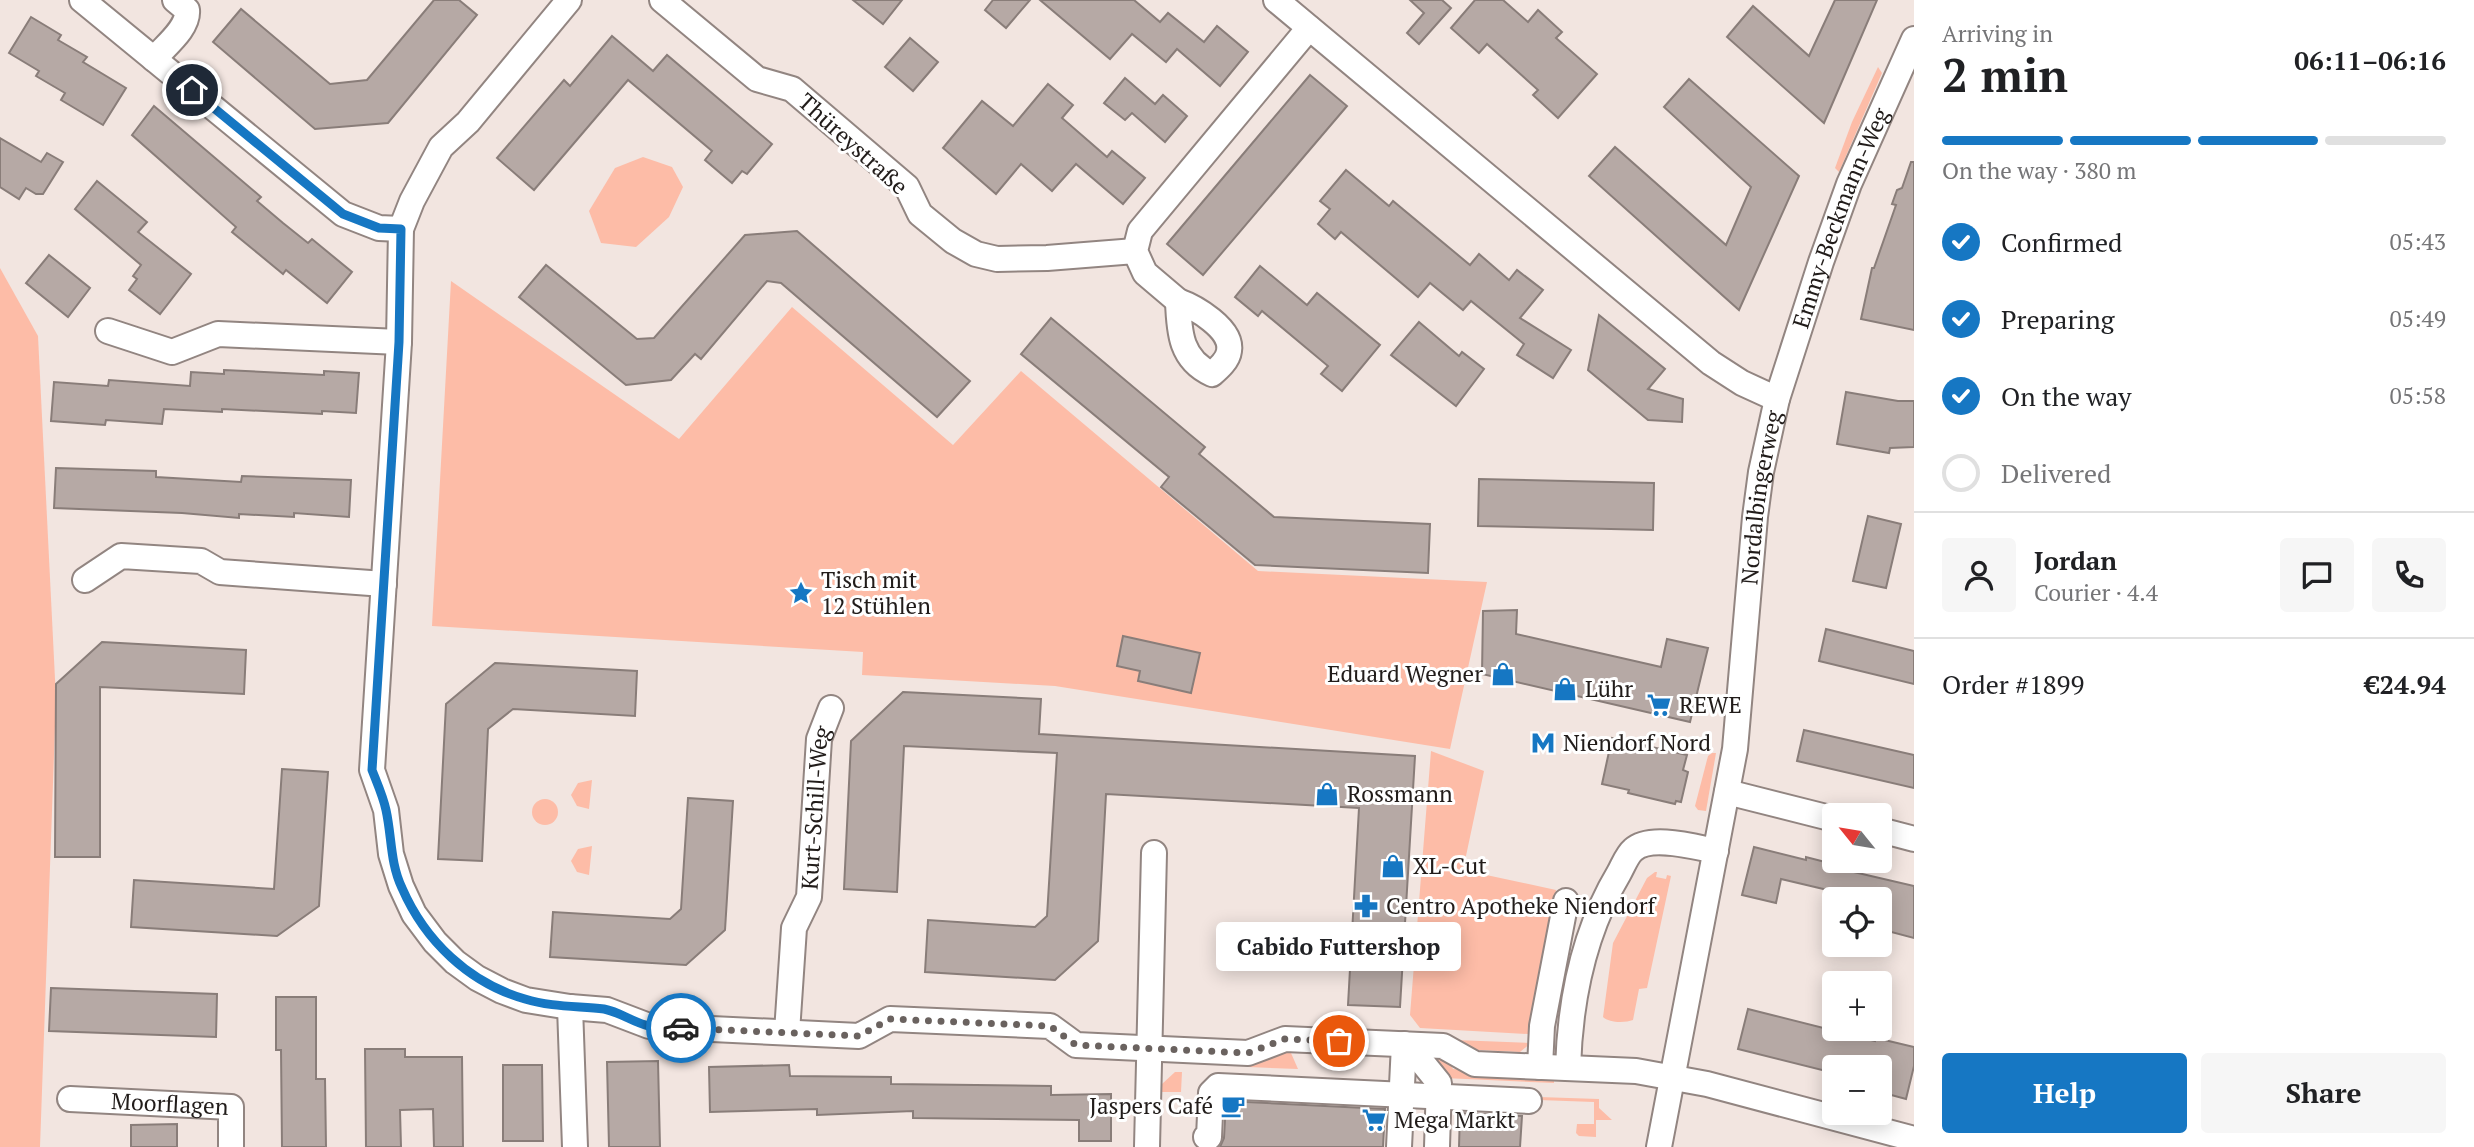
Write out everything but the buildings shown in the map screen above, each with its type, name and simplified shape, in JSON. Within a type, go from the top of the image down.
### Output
[{"type":"street","points":[[82,0],[343,214],[379,228],[401,229]]},
{"type":"street","points":[[154,59],[184,25],[188,15],[187,10],[175,0]]},
{"type":"street","points":[[569,0],[468,122],[441,147],[412,201],[401,229],[399,342],[372,770],[386,810],[391,854],[401,886],[414,914],[435,942],[455,962],[502,991],[526,1000],[607,1010],[649,1026],[859,1036],[890,1019],[1050,1026],[1076,1045],[1248,1053],[1285,1039],[1530,1101]]},
{"type":"street","name":"Thüreystraße","points":[[662,0],[757,79],[792,89],[907,187],[920,214],[953,241],[976,254],[997,259],[1022,259],[1135,251]]},
{"type":"street","name":"Nordalbingerweg","points":[[1276,0],[1712,363],[1742,383],[1777,399],[1761,472],[1755,517],[1738,728],[1659,1147]]},
{"type":"street","points":[[1178,301],[1145,273],[1135,251],[1140,232],[1309,28]]},
{"type":"street","name":"Emmy-Beckmann-Weg","points":[[1777,399],[1849,184],[1914,39]]},
{"type":"street","points":[[108,331],[172,352],[218,334],[399,342]]},
{"type":"street","points":[[85,580],[121,556],[201,561],[220,572],[384,584]]},
{"type":"street","name":"Kurt-Schill-Weg","points":[[787,1032],[794,929],[809,897],[819,739],[831,708]]},
{"type":"street","points":[[1727,792],[1822,816]]},
{"type":"street","points":[[1892,833],[1914,839]]},
{"type":"street","points":[[1568,1068],[1577,984],[1588,938],[1608,890],[1633,849],[1655,842],[1716,851]]},
{"type":"street","points":[[1147,1147],[1154,853]]},
{"type":"street","points":[[1540,1067],[1542,1026],[1566,901]]},
{"type":"street","points":[[570,1007],[575,1147]]},
{"type":"street","points":[[1399,1147],[1419,1071],[1443,1046],[1475,1064],[1636,1071],[1707,1084],[1914,1139]]},
{"type":"street","points":[[1212,1127],[1211,1093],[1218,1086],[1419,1071]]},
{"type":"street","points":[[1419,1071],[1437,1147]]},
{"type":"street","name":"Moorflagen","points":[[69,1099],[231,1107],[230,1147]]},
{"type":"shaded area","points":[[1878,67],[1882,73],[1839,172],[1835,168],[1852,122]]},
{"type":"shaded area","points":[[643,157],[672,167],[683,187],[669,217],[636,247],[601,243],[589,211],[615,168]]},
{"type":"shaded area","points":[[0,268],[38,336],[56,699],[40,1147],[0,1147]]},
{"type":"shaded area","points":[[451,281],[679,439],[792,307],[953,445],[1021,371],[1258,571],[1487,582],[1450,749],[1055,686],[862,675],[863,652],[432,626]]},
{"type":"shaded area","points":[[1431,751],[1484,771],[1463,870],[1556,890],[1528,1034],[1420,1028],[1410,1015]]},
{"type":"shaded area","points":[[1716,753],[1706,811],[1698,810],[1695,806],[1708,756]]},
{"type":"shaded area","points":[[592,780],[589,809],[577,806],[571,795],[578,783]]},
{"type":"shaded area","points":[[545,799],[554,803],[558,812],[554,821],[545,825],[536,821],[532,812],[536,803]]},
{"type":"shaded area","points":[[592,846],[589,875],[577,872],[571,861],[578,849]]},
{"type":"shaded area","points":[[1655,872],[1656,877],[1666,879],[1667,875],[1671,876],[1647,988],[1639,989],[1633,1020],[1609,1020],[1603,1017],[1613,943],[1647,878]]},
{"type":"shaded area","points":[[1455,1040],[1531,1043],[1520,1052],[1458,1049]]},
{"type":"shaded area","points":[[1281,1052],[1291,1053],[1298,1069],[1248,1067],[1248,1065]]},
{"type":"shaded area","points":[[1434,1054],[1447,1058],[1453,1069],[1501,1072],[1527,1079],[1554,1080],[1554,1083],[1444,1078],[1434,1071]]},
{"type":"shaded area","points":[[1175,1072],[1182,1072],[1181,1092],[1161,1092],[1162,1084]]},
{"type":"shaded area","points":[[1539,1097],[1599,1099],[1599,1108],[1612,1120],[1596,1120],[1596,1137],[1579,1136],[1576,1133],[1577,1124],[1594,1124],[1594,1102],[1539,1100]]},
{"type":"way so far","points":[[681,1028],[859,1036],[890,1019],[1050,1026],[1076,1045],[1248,1053],[1285,1039],[1339,1041]]},
{"type":"place","name":"Tisch mit 12 Stühlen","points":[[801,593]]},
{"type":"place","name":"Eduard Wegner","points":[[1503,674]]},
{"type":"place","name":"Lühr","points":[[1565,689]]},
{"type":"place","name":"REWE","points":[[1659,705]]},
{"type":"place","name":"Niendorf Nord","points":[[1543,743]]},
{"type":"place","name":"Rossmann","points":[[1327,794]]},
{"type":"place","name":"XL-Cut","points":[[1393,866]]},
{"type":"place","name":"Centro Apotheke Niendorf","points":[[1366,906]]},
{"type":"place","name":"Cabido Futtershop","points":[[1339,1041]]},
{"type":"place","name":"Jaspers Café","points":[[1233,1106]]},
{"type":"place","name":"Mega Markt","points":[[1374,1120]]},
{"type":"route","points":[[192,90],[343,214],[379,228],[401,229],[399,342],[372,770],[386,810],[391,854],[401,886],[414,914],[435,942],[455,962],[502,991],[526,1000],[548,1004],[607,1010],[649,1026],[681,1028]]}]
